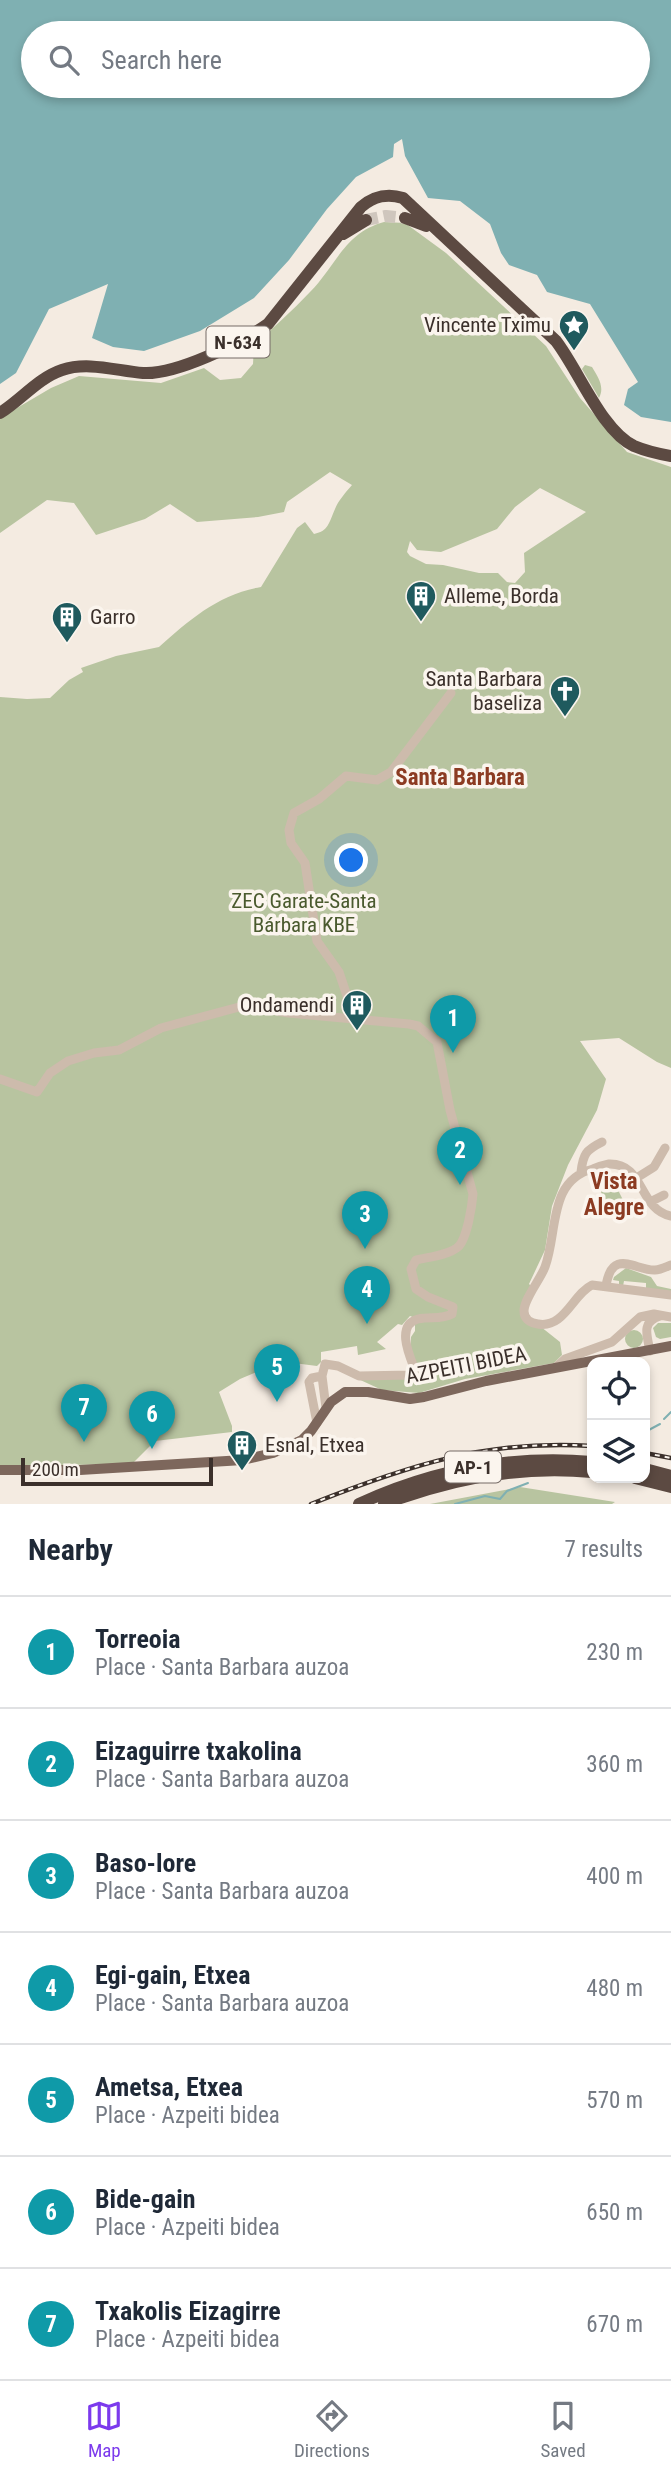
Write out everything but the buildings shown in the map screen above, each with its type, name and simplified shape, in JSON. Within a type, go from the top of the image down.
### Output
[{"type":"highway","name":"N-634","points":[[0,413],[43,379],[64,369],[88,366],[157,372],[181,366],[251,337],[268,324],[361,207],[373,198],[386,195],[403,198],[556,341],[575,367],[605,421],[617,434],[633,446],[671,456]]},
{"type":"highway","name":"N-634","points":[[405,218],[414,219],[442,234]]},
{"type":"highway","name":"N-634","points":[[337,239],[366,220]]},
{"type":"highway","name":"AP-1","points":[[359,1504],[434,1476],[473,1467],[522,1461],[587,1462]]},
{"type":"highway","name":"AP-1","points":[[384,1504],[475,1476],[523,1470],[587,1472]]},
{"type":"highway","points":[[650,1470],[671,1476]]},
{"type":"highway","points":[[650,1482],[671,1487]]},
{"type":"main road","name":"AZPEITI BIDEA","points":[[343,1394],[356,1391],[410,1399],[486,1381],[671,1346]]},
{"type":"main road","points":[[0,1470],[80,1470],[243,1460],[289,1447],[302,1440],[326,1408],[337,1396],[343,1394]]},
{"type":"street","points":[[354,1017],[338,972],[317,941],[305,863],[291,843],[289,830],[294,813],[319,799],[346,776],[377,780],[391,772],[451,693]]},
{"type":"street","points":[[0,1079],[37,1092],[50,1073],[68,1061],[94,1053],[119,1050],[161,1028],[239,1007],[354,1017],[418,1027],[438,1042],[450,1110],[473,1194],[472,1208],[462,1244],[456,1250],[412,1263],[411,1269],[416,1289],[453,1307],[452,1314],[446,1318],[419,1319],[412,1322],[406,1333],[414,1373],[411,1375],[359,1376],[338,1366],[325,1364],[322,1376],[326,1408]]},
{"type":"street","points":[[581,1172],[587,1150],[602,1142]]},
{"type":"street","points":[[638,1177],[654,1167],[664,1148]]},
{"type":"street","points":[[671,1216],[661,1212],[650,1202],[638,1177],[631,1171],[609,1164],[581,1172],[564,1187],[556,1211],[544,1270],[525,1306],[524,1315],[533,1323],[542,1325],[551,1322],[592,1285],[671,1295]]},
{"type":"street","points":[[650,1202],[664,1195]]},
{"type":"street","points":[[606,1286],[609,1274],[621,1264],[629,1263],[656,1270],[671,1265]]},
{"type":"street","points":[[556,1367],[565,1359],[608,1344],[640,1317],[648,1314],[666,1316]]},
{"type":"street","points":[[650,1351],[645,1333],[649,1321],[666,1316]]},
{"type":"street","points":[[625,1332],[636,1328],[645,1333]]},
{"type":"street","points":[[625,1332],[624,1348],[637,1354]]},
{"type":"street","points":[[317,1423],[309,1382],[312,1378],[322,1376]]},
{"type":"street","points":[[325,1387],[343,1394]]},
{"type":"green space","name":"ZEC Garate-Santa Bárbara KBE","points":[[384,222],[405,223],[446,253],[546,346],[580,398],[627,452],[671,467],[671,1068],[619,1038],[580,1041],[606,1079],[597,1110],[568,1165],[552,1206],[545,1250],[529,1284],[533,1288],[521,1311],[560,1342],[562,1355],[554,1363],[465,1379],[419,1393],[382,1390],[356,1378],[410,1379],[411,1337],[415,1331],[415,1318],[410,1316],[402,1325],[398,1324],[377,1342],[386,1349],[358,1355],[357,1346],[321,1352],[321,1362],[317,1366],[270,1360],[271,1366],[240,1379],[219,1392],[232,1432],[155,1441],[132,1464],[0,1466],[0,697],[50,698],[69,680],[83,672],[81,668],[116,656],[159,647],[193,618],[218,602],[246,590],[261,587],[297,528],[305,522],[314,534],[323,531],[338,503],[352,485],[330,472],[287,502],[284,512],[197,522],[170,504],[145,519],[96,535],[74,503],[47,500],[0,533],[0,418],[51,388],[79,376],[161,383],[204,368],[220,380],[241,378],[253,364],[254,345],[310,292],[350,242],[370,227]],"holes":[[[540,488],[586,512],[524,553],[525,572],[515,583],[507,582],[498,573],[479,573],[426,564],[407,552],[410,541],[417,550],[441,552],[497,529],[515,507]]]},
{"type":"green space","points":[[585,365],[592,367],[598,378],[601,386],[599,398],[582,369]]},
{"type":"green space","points":[[610,1186],[617,1188],[627,1208],[610,1214],[601,1192]]},
{"type":"green space","points":[[626,1268],[651,1277],[657,1286],[671,1289],[671,1292],[646,1289],[646,1283],[624,1281],[623,1286],[619,1285],[619,1281],[613,1280],[614,1277]]},
{"type":"green space","points":[[658,1323],[671,1323],[671,1337],[656,1337],[653,1328]]},
{"type":"green space","points":[[634,1330],[640,1333],[643,1339],[640,1345],[634,1348],[628,1345],[625,1339],[628,1333]]},
{"type":"green space","points":[[520,1487],[615,1502],[430,1504]]},
{"type":"water","points":[[0,0],[671,0],[671,422],[641,417],[624,405],[628,389],[638,382],[590,304],[547,292],[537,275],[509,265],[501,253],[490,224],[460,201],[428,198],[405,156],[402,139],[394,144],[393,157],[356,177],[327,209],[289,260],[254,298],[200,331],[144,351],[113,347],[92,338],[108,284],[49,309],[16,373],[0,384]]},
{"type":"waterway","points":[[664,1419],[671,1412]]},
{"type":"waterway","points":[[650,1429],[660,1424]]},
{"type":"waterway","points":[[455,1504],[485,1496],[500,1499],[507,1491],[528,1483]]},
{"type":"tunnel","points":[[366,220],[386,216],[405,218]]},
{"type":"railway","points":[[311,1504],[381,1478],[448,1458],[517,1447],[587,1446]]},
{"type":"railway","points":[[650,1454],[671,1458]]},
{"type":"place","name":"Vincente Tximu","points":[[574,352]]},
{"type":"place","name":"Alleme, Borda","points":[[421,623]]},
{"type":"place","name":"Garro","points":[[67,644]]},
{"type":"place","name":"Santa Barbara baseliza","points":[[565,718]]},
{"type":"place","name":"Ondamendi","points":[[357,1032]]},
{"type":"place","name":"Torreoia","points":[[453,1053]]},
{"type":"place","name":"Eizaguirre txakolina","points":[[460,1185]]},
{"type":"place","name":"Baso-lore","points":[[365,1249]]},
{"type":"place","name":"Egi-gain, Etxea","points":[[367,1324]]},
{"type":"place","name":"Ametsa, Etxea","points":[[277,1402]]},
{"type":"place","name":"Txakolis Eizagirre","points":[[84,1442]]},
{"type":"place","name":"Bide-gain","points":[[152,1449]]},
{"type":"place","name":"Esnal, Etxea","points":[[242,1472]]},
{"type":"district","name":"Santa Barbara","points":[[460,777]]},
{"type":"district","name":"Vista Alegre","points":[[614,1194]]}]
